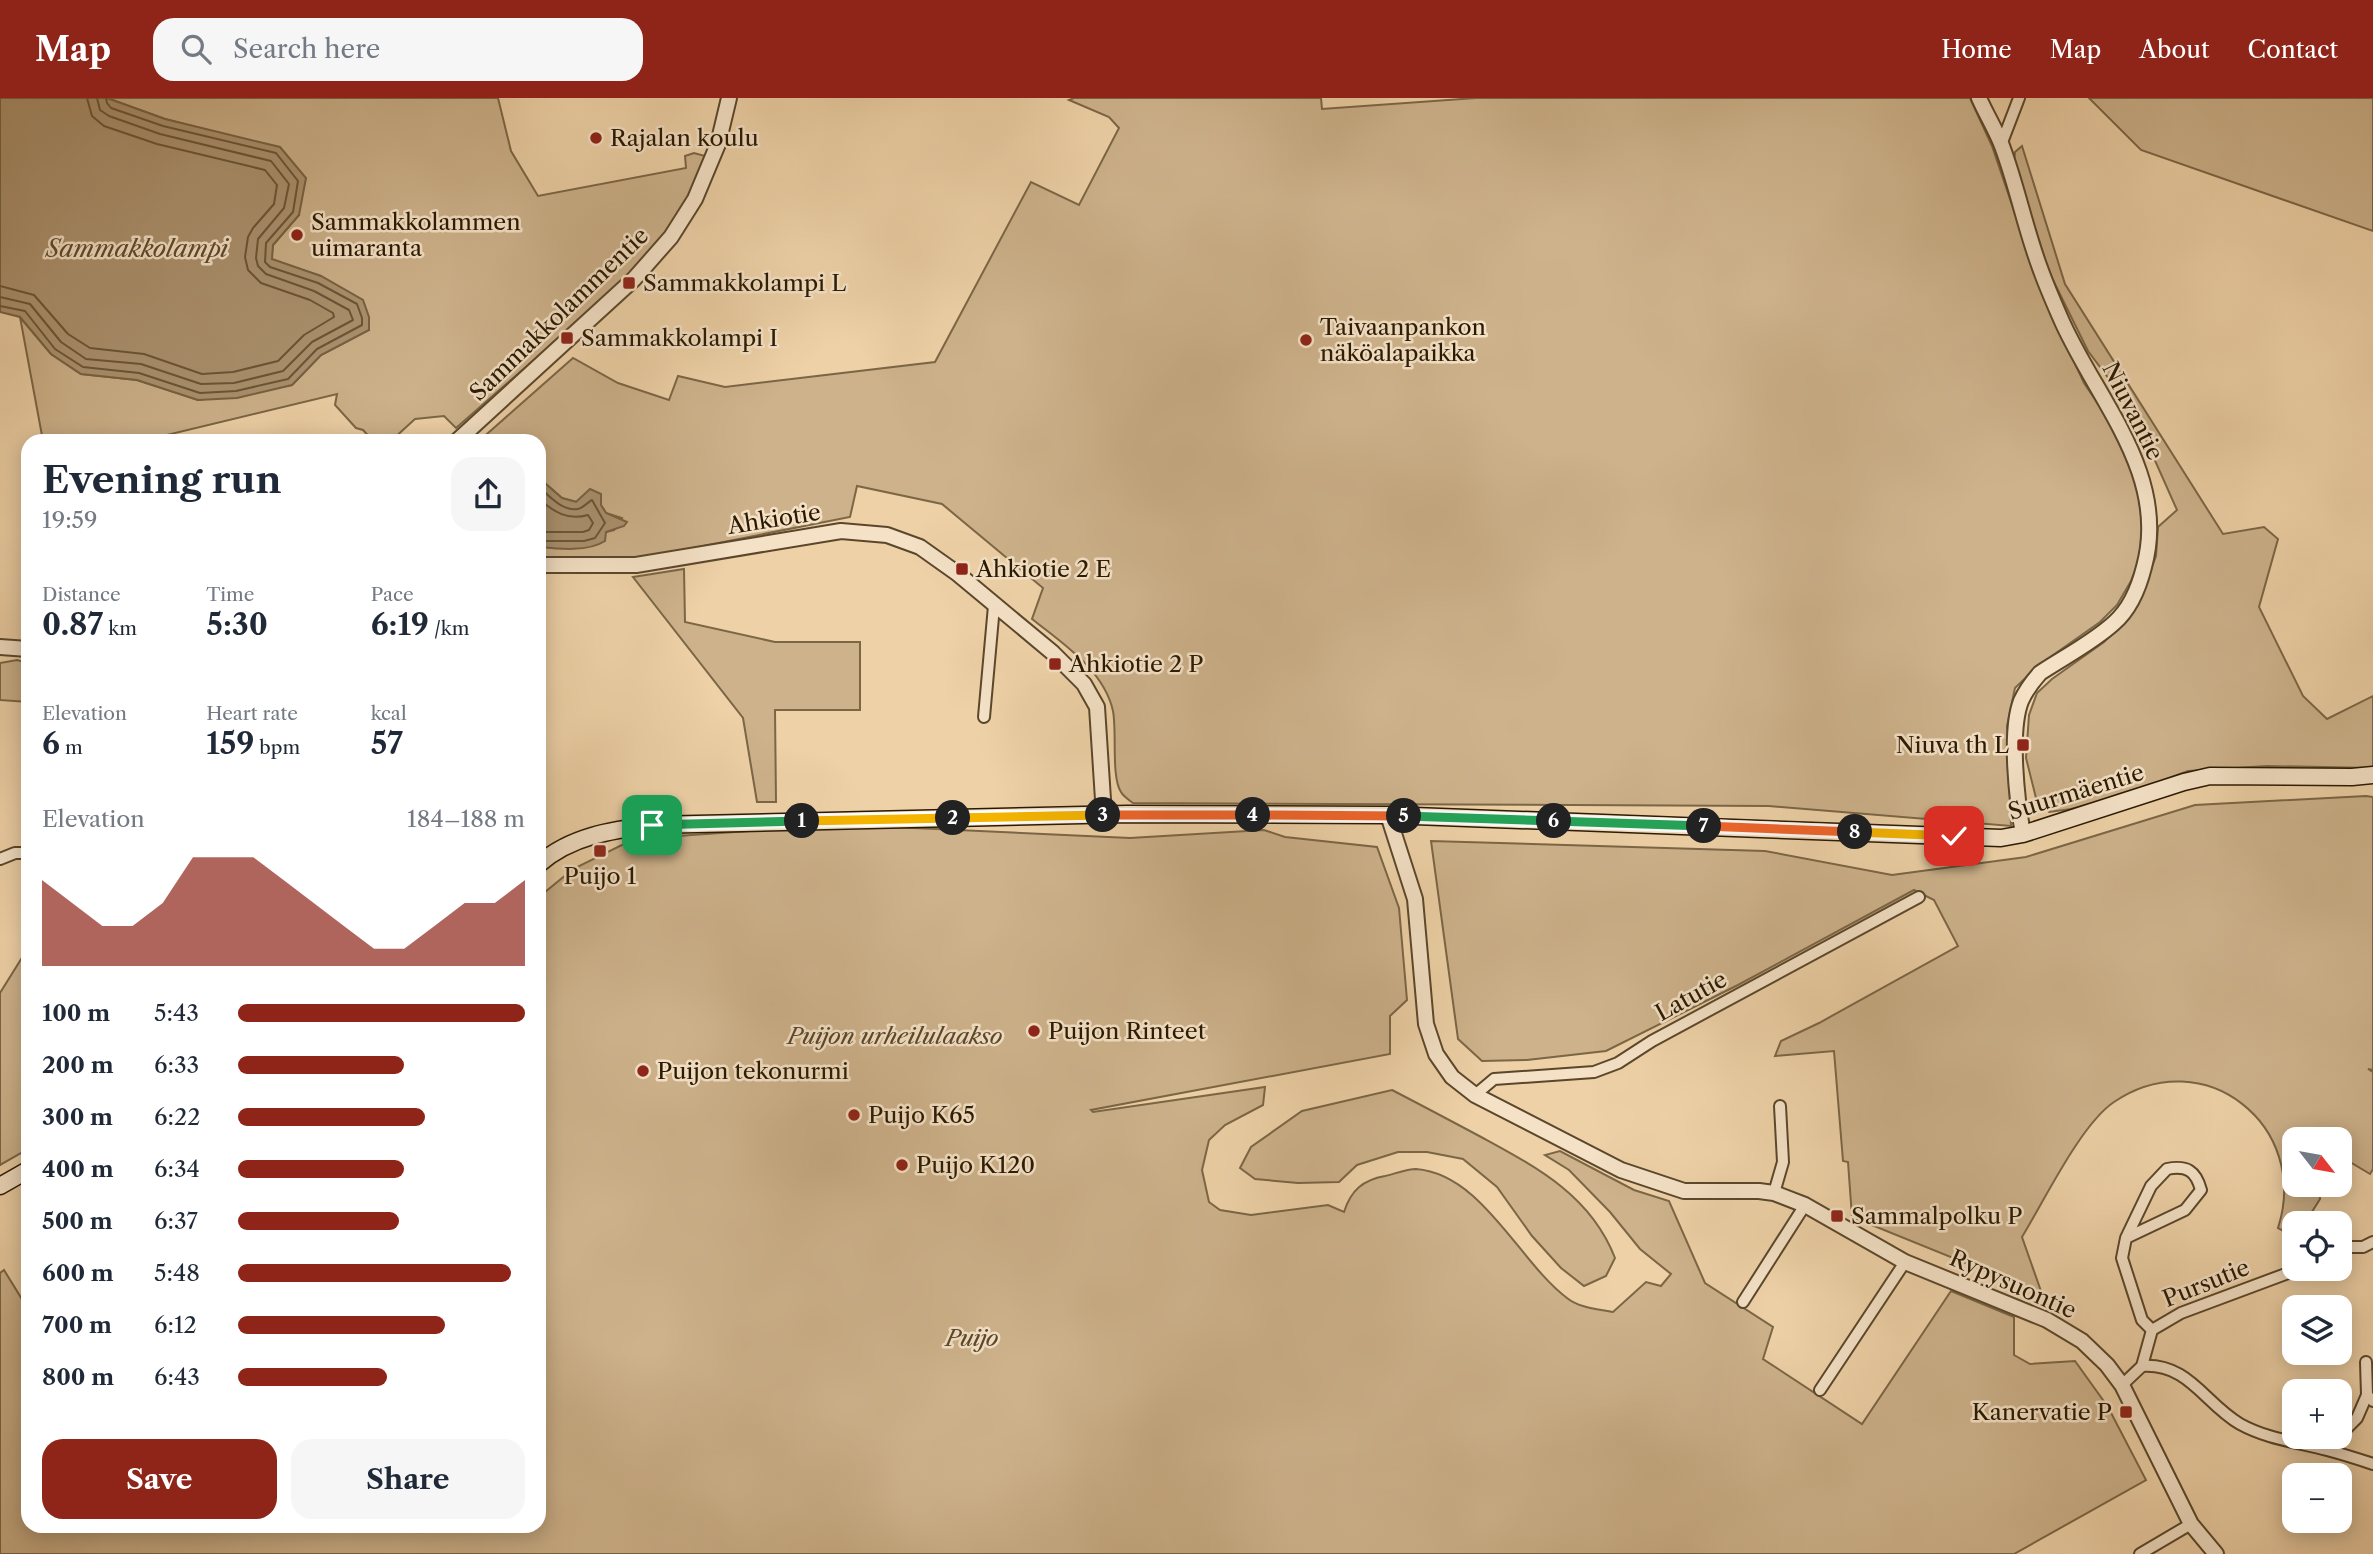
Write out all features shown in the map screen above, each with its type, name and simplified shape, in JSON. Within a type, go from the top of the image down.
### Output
[{"type":"main road","name":"Suurmäentie","points":[[546,860],[584,837],[610,830],[652,825],[1104,815],[1388,815],[2001,838],[2023,834],[2210,776],[2352,778],[2373,775]]},
{"type":"main road","points":[[0,1186],[21,1174]]},
{"type":"street","name":"Sammakkolammentie","points":[[465,434],[634,279],[671,237],[695,199],[714,155],[722,133],[729,98]]},
{"type":"street","name":"Niuvantie","points":[[1979,98],[2001,145],[2040,269],[2062,322],[2108,404],[2139,469],[2148,504],[2149,549],[2140,581],[2129,606],[2115,622],[2040,673],[2030,684],[2020,703],[2016,729],[2018,805],[2023,834]]},
{"type":"street","points":[[2001,145],[2019,98]]},
{"type":"street","name":"Ahkiotie","points":[[546,565],[636,565],[841,531],[887,535],[920,547],[958,574],[1053,653],[1084,684],[1097,706],[1104,815]]},
{"type":"street","points":[[984,718],[994,606]]},
{"type":"street","points":[[0,647],[21,648]]},
{"type":"street","name":"Rypysuontie","points":[[1388,815],[1415,899],[1426,1024],[1440,1061],[1452,1077],[1475,1095],[1621,1170],[1684,1191],[1774,1193],[1805,1205],[1905,1262],[2023,1308],[2082,1341],[2122,1385],[2191,1524],[2216,1554]]},
{"type":"street","points":[[0,859],[21,853]]},
{"type":"street","name":"Latutie","points":[[1475,1095],[1494,1079],[1594,1072],[1618,1063],[1653,1041],[1919,897]]},
{"type":"street","points":[[1774,1193],[1783,1162],[1780,1106]]},
{"type":"street","points":[[2126,1238],[2185,1210],[2201,1190],[2197,1176],[2188,1169],[2166,1169],[2151,1186],[2126,1238],[2122,1258],[2142,1320],[2152,1330]]},
{"type":"street","points":[[1743,1302],[1805,1205]]},
{"type":"street","points":[[2352,1247],[2363,1247],[2373,1242]]},
{"type":"street","points":[[1820,1390],[1905,1262]]},
{"type":"street","name":"Pursutie","points":[[2142,1366],[2152,1330],[2181,1313],[2282,1275]]},
{"type":"street","points":[[2352,1423],[2370,1398],[2366,1362]]},
{"type":"street","points":[[2122,1385],[2142,1366],[2156,1365],[2180,1373],[2236,1422],[2282,1440]]},
{"type":"street","points":[[2326,1449],[2373,1464]]},
{"type":"street","points":[[2140,1554],[2191,1524]]},
{"type":"green space","points":[[107,98],[498,98],[511,151],[538,196],[686,168],[685,156],[694,153],[705,156],[704,167],[678,217],[639,268],[456,428],[444,416],[415,419],[399,434],[367,434],[356,428],[335,405],[337,394],[171,434],[42,434],[20,317],[51,354],[81,374],[137,380],[198,400],[292,385],[321,355],[369,330],[321,276],[271,260],[273,245],[299,215],[219,133],[165,119]]},
{"type":"green space","points":[[1321,98],[1322,109],[1476,98],[1970,98],[1992,146],[2042,293],[2084,383],[2109,420],[2128,460],[2140,494],[2144,525],[2141,555],[2131,581],[2117,605],[2100,622],[2039,665],[2015,688],[2007,726],[2011,826],[1769,806],[1133,803],[1123,795],[1118,785],[1113,711],[1101,683],[1080,659],[1032,619],[1043,588],[942,504],[857,486],[850,517],[627,561],[546,562],[546,547],[564,547],[604,535],[614,530],[622,518],[606,513],[601,505],[582,497],[577,502],[562,498],[546,484],[546,434],[487,434],[573,358],[618,383],[669,400],[678,376],[725,387],[935,362],[1031,182],[1079,205],[1119,128],[1109,117],[1069,100]]},
{"type":"green space","points":[[2089,98],[2373,98],[2373,231],[2141,150]]},
{"type":"green space","points":[[2022,146],[2065,284],[2223,534],[2264,527],[2278,539],[2259,607],[2303,696],[2327,719],[2373,696],[2373,768],[2267,766],[2188,771],[2120,796],[2049,812],[2036,798],[2026,758],[2029,715],[2037,693],[2104,642],[2129,616],[2156,556],[2158,527],[2177,510],[2133,411],[2088,351],[2049,272],[2014,163],[2015,152]]},
{"type":"green space","points":[[684,569],[685,622],[775,642],[860,642],[860,710],[775,710],[776,802],[757,802],[743,718],[633,577]]},
{"type":"green space","points":[[21,661],[21,702],[0,700],[0,663]]},
{"type":"green space","points":[[2373,797],[2373,1070],[2368,1069],[2373,1072],[2373,1169],[2370,1174],[2352,1163],[2352,1127],[2282,1127],[2282,1177],[2279,1157],[2264,1127],[2242,1104],[2214,1088],[2182,1082],[2148,1086],[2114,1102],[2089,1127],[2022,1237],[2042,1294],[1852,1217],[1848,1162],[1843,1161],[1834,1051],[1775,1056],[1781,1041],[1819,1023],[1958,946],[1934,900],[1914,890],[1738,985],[1606,1051],[1527,1060],[1482,1061],[1458,1039],[1431,841],[1765,851],[1892,875],[2026,857],[2195,805]]},
{"type":"green space","points":[[870,826],[1130,838],[1264,830],[1285,837],[1377,847],[1399,908],[1407,1000],[1390,1016],[1390,1054],[1091,1110],[1093,1112],[1265,1087],[1263,1105],[1225,1125],[1209,1140],[1202,1170],[1209,1202],[1220,1210],[1251,1215],[1328,1205],[1344,1212],[1354,1192],[1364,1183],[1416,1169],[1439,1175],[1461,1186],[1498,1222],[1549,1282],[1567,1298],[1583,1306],[1613,1312],[1646,1282],[1661,1286],[1671,1274],[1640,1249],[1610,1212],[1569,1170],[1545,1155],[1560,1151],[1634,1190],[1669,1201],[1705,1283],[1773,1327],[1763,1359],[1862,1424],[1951,1291],[2014,1317],[2014,1355],[2030,1364],[2075,1361],[2108,1407],[2146,1480],[2014,1554],[0,1554],[0,1273],[4,1270],[21,1298],[21,1533],[546,1533],[546,891],[573,869],[634,839],[809,827]]},
{"type":"green space","points":[[21,959],[21,1153],[0,1165],[0,993]]},
{"type":"green space","points":[[1392,1090],[1503,1149],[1561,1186],[1592,1217],[1605,1236],[1615,1258],[1606,1276],[1584,1286],[1561,1268],[1532,1236],[1497,1187],[1463,1159],[1427,1152],[1398,1152],[1357,1165],[1339,1182],[1298,1183],[1255,1179],[1240,1168],[1251,1147],[1302,1111]]},
{"type":"green space","points":[[2283,1197],[2320,1197],[2312,1211],[2282,1211],[2282,1230],[2278,1228]]},
{"type":"water","name":"Sammakkolampi","points":[[0,98],[107,98],[165,119],[280,147],[306,178],[299,215],[273,245],[272,259],[321,276],[363,300],[369,317],[369,330],[321,355],[292,385],[237,398],[198,400],[137,380],[81,374],[51,354],[20,317],[0,312]]},
{"type":"water","points":[[546,484],[562,498],[576,502],[590,489],[601,494],[601,505],[606,513],[627,522],[624,526],[606,532],[605,541],[590,547],[546,547]]},
{"type":"place","name":"Rajalan koulu","points":[[596,138]]},
{"type":"place","name":"Sammakkolammen uimaranta","points":[[297,235]]},
{"type":"place","name":"Sammakkolampi L","points":[[629,283]]},
{"type":"place","name":"Sammakkolampi I","points":[[567,338]]},
{"type":"place","name":"Taivaanpankon näköalapaikka","points":[[1306,340]]},
{"type":"place","name":"Ahkiotie 2 E","points":[[962,569]]},
{"type":"place","name":"Ahkiotie 2 P","points":[[1055,664]]},
{"type":"place","name":"Niuva th L","points":[[2023,745]]},
{"type":"place","name":"Puijo 1","points":[[600,851]]},
{"type":"place","name":"Puijon Rinteet","points":[[1034,1031]]},
{"type":"place","name":"Puijon tekonurmi","points":[[643,1071]]},
{"type":"place","name":"Puijo K65","points":[[854,1115]]},
{"type":"place","name":"Puijo K120","points":[[902,1165]]},
{"type":"place","name":"Sammalpolku P","points":[[1837,1216]]},
{"type":"place","name":"Kanervatie P","points":[[2126,1412]]},
{"type":"route","points":[[652,825],[1127,814],[1388,815],[1954,836]]},
{"type":"park label","name":"Puijon urheilulaakso","points":[[895,1036]]},
{"type":"park label","name":"Puijo","points":[[972,1338]]}]
